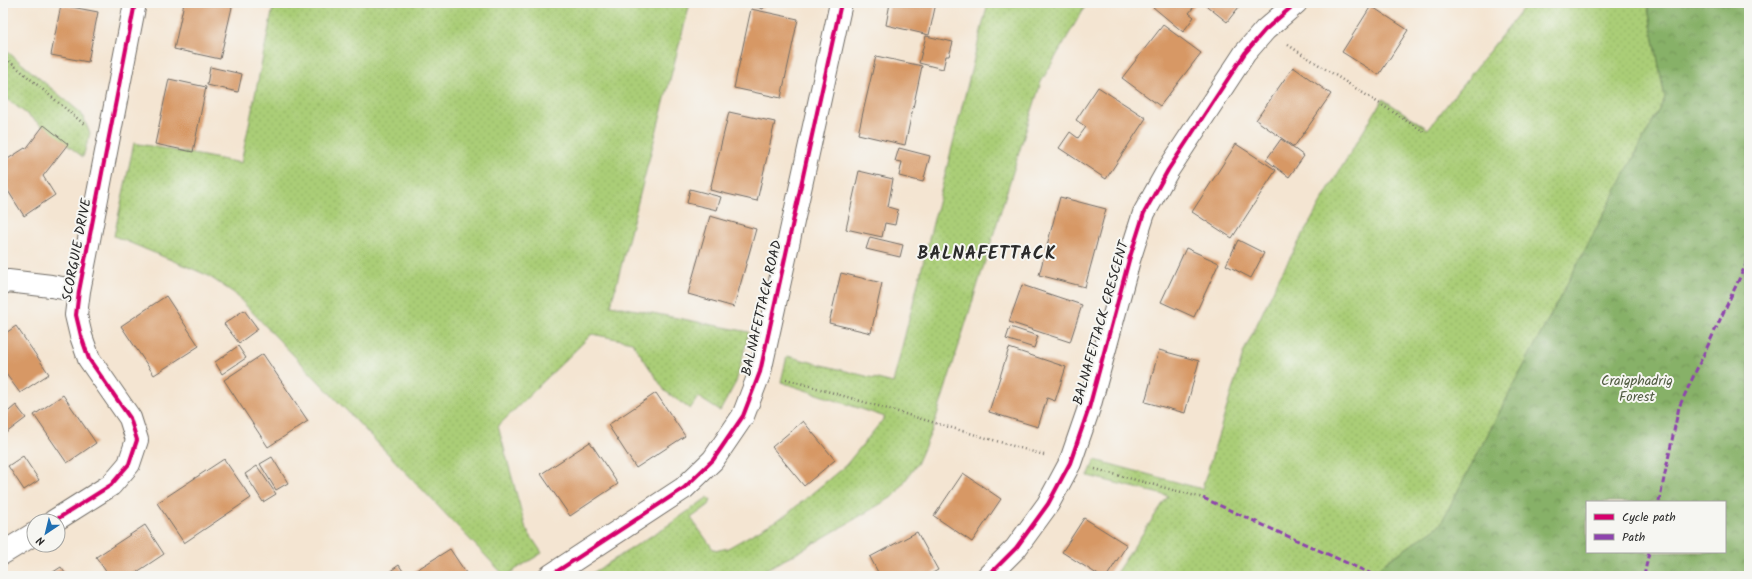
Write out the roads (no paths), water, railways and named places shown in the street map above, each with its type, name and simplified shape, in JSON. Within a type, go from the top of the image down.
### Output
[{"type":"street","name":"SCORGUIE DRIVE","points":[[66,513],[111,485],[129,464],[137,440],[130,418],[89,359],[76,315],[79,291],[135,3]]},
{"type":"street","name":"BALNAFETTACK ROAD","points":[[550,576],[684,488],[713,460],[743,416],[760,372],[841,3]]},
{"type":"street","name":"BALNAFETTACK CRESCENT","points":[[988,576],[1016,548],[1048,504],[1070,463],[1089,408],[1129,260],[1144,213],[1176,157],[1245,53],[1265,30],[1296,3]]},
{"type":"street","name":"SCORGUIE DRIVE","points":[[3,283],[8,281],[37,284],[79,291]]},
{"type":"street","points":[[3,554],[26,539]]},
{"type":"district","name":"BALNAFETTACK","points":[[987,254]]},
{"type":"park label","name":"Craigphadrig Forest","points":[[1637,390]]}]
